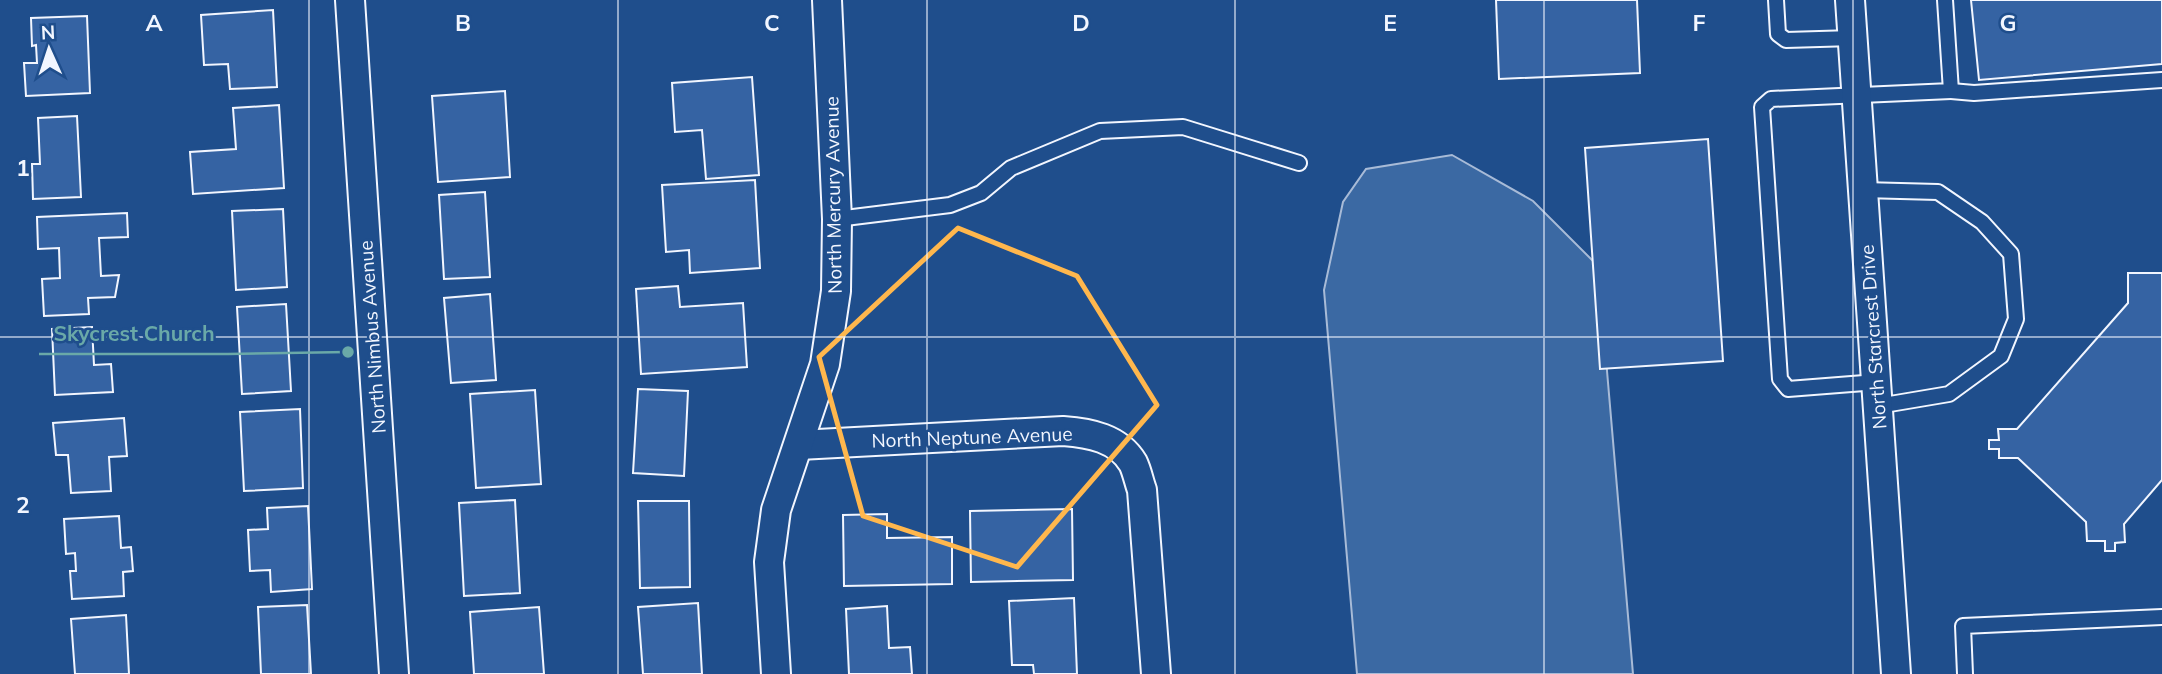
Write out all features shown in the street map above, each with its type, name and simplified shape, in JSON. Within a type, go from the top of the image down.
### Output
[{"type":"street","name":"North Nimbus Avenue","points":[[350,0],[394,674]]},
{"type":"street","name":"North Mercury Avenue","points":[[776,674],[769,562],[776,510],[825,364],[836,291],[837,219],[827,0]]},
{"type":"street","name":"North Starcrest Drive","points":[[1850,0],[1896,674]]},
{"type":"street","name":"North Neptune Avenue","points":[[799,445],[1063,431],[1092,433],[1112,443],[1132,462],[1142,490],[1156,674]]},
{"type":"lane","points":[[1776,0],[1778,34],[1786,40],[1853,38]]},
{"type":"lane","points":[[1945,0],[1951,91]]},
{"type":"lane","points":[[1863,190],[1938,192],[1982,222],[2011,254],[2016,319],[2001,356],[1949,394],[1877,394],[1788,389],[1780,379],[1762,107],[1771,99],[1951,91],[1974,93],[2162,80]]},
{"type":"lane","points":[[837,219],[950,205],[981,192],[1011,168],[1100,131],[1182,127],[1299,163]]},
{"type":"lane","points":[[1965,674],[1963,626],[2162,617]]},
{"type":"highlighted area","points":[[958,228],[1077,276],[1157,405],[1017,567],[863,516],[819,357]]},
{"type":"water","points":[[1452,155],[1533,201],[1598,266],[1633,674],[1357,674],[1324,290],[1343,202],[1366,169]]},
{"type":"building","points":[[1496,0],[1637,0],[1640,73],[1499,79]]},
{"type":"building","points":[[1971,0],[2162,0],[2162,64],[1979,80]]},
{"type":"building","points":[[273,10],[277,87],[230,89],[228,64],[204,65],[201,15]]},
{"type":"building","points":[[87,16],[90,93],[26,96],[24,63],[37,63],[36,45],[32,46],[31,18]]},
{"type":"building","points":[[752,77],[759,175],[706,179],[702,130],[675,132],[672,83]]},
{"type":"building","points":[[505,91],[510,177],[438,182],[432,96]]},
{"type":"building","points":[[279,105],[284,188],[193,194],[190,152],[236,149],[233,108]]},
{"type":"building","points":[[77,116],[81,197],[33,199],[32,164],[40,164],[38,118]]},
{"type":"building","points":[[1708,139],[1723,361],[1600,369],[1585,148]]},
{"type":"building","points":[[755,180],[760,268],[690,273],[689,250],[666,252],[662,185]]},
{"type":"building","points":[[485,192],[490,277],[444,279],[439,195]]},
{"type":"building","points":[[283,209],[287,287],[236,290],[232,211]]},
{"type":"building","points":[[127,213],[128,237],[99,238],[101,276],[119,275],[115,297],[88,298],[89,314],[44,316],[42,279],[60,278],[59,248],[38,249],[37,217]]},
{"type":"building","points":[[2128,273],[2162,273],[2162,480],[2124,524],[2125,542],[2115,543],[2115,551],[2105,551],[2105,541],[2087,541],[2086,522],[2018,458],[1999,458],[1999,449],[1989,449],[1989,440],[1999,440],[1998,429],[2017,429],[2128,303]]},
{"type":"building","points":[[678,286],[680,307],[743,303],[747,367],[641,374],[636,289]]},
{"type":"building","points":[[490,294],[496,380],[451,383],[444,298]]},
{"type":"building","points":[[286,304],[291,391],[242,394],[237,307]]},
{"type":"building","points":[[92,327],[94,365],[111,364],[113,392],[55,395],[52,329]]},
{"type":"building","points":[[638,389],[688,391],[684,476],[633,473]]},
{"type":"building","points":[[535,390],[541,484],[476,488],[470,394]]},
{"type":"building","points":[[300,409],[303,488],[244,491],[240,412]]},
{"type":"building","points":[[124,418],[127,456],[109,457],[111,491],[71,493],[68,455],[56,455],[53,423]]},
{"type":"building","points":[[515,500],[520,593],[464,596],[459,503]]},
{"type":"building","points":[[638,501],[689,501],[690,587],[640,588]]},
{"type":"building","points":[[308,506],[312,589],[271,592],[270,570],[250,571],[248,530],[268,529],[267,508]]},
{"type":"building","points":[[1072,509],[1073,580],[971,582],[970,511]]},
{"type":"building","points":[[887,514],[887,538],[952,537],[952,584],[844,586],[843,515]]},
{"type":"building","points":[[119,516],[121,548],[131,547],[133,571],[123,572],[124,596],[72,599],[70,571],[76,571],[75,553],[66,554],[64,519]]},
{"type":"building","points":[[1074,598],[1077,674],[1034,674],[1033,665],[1012,665],[1009,601]]},
{"type":"building","points":[[698,603],[702,674],[643,674],[638,607]]},
{"type":"building","points":[[307,605],[311,674],[261,674],[258,607]]},
{"type":"building","points":[[887,606],[889,648],[910,647],[912,674],[849,674],[846,609]]},
{"type":"building","points":[[539,607],[544,674],[474,674],[470,612]]},
{"type":"building","points":[[126,615],[129,674],[75,674],[71,619]]},
{"type":"place","name":"Skycrest Church","points":[[348,352]]}]
